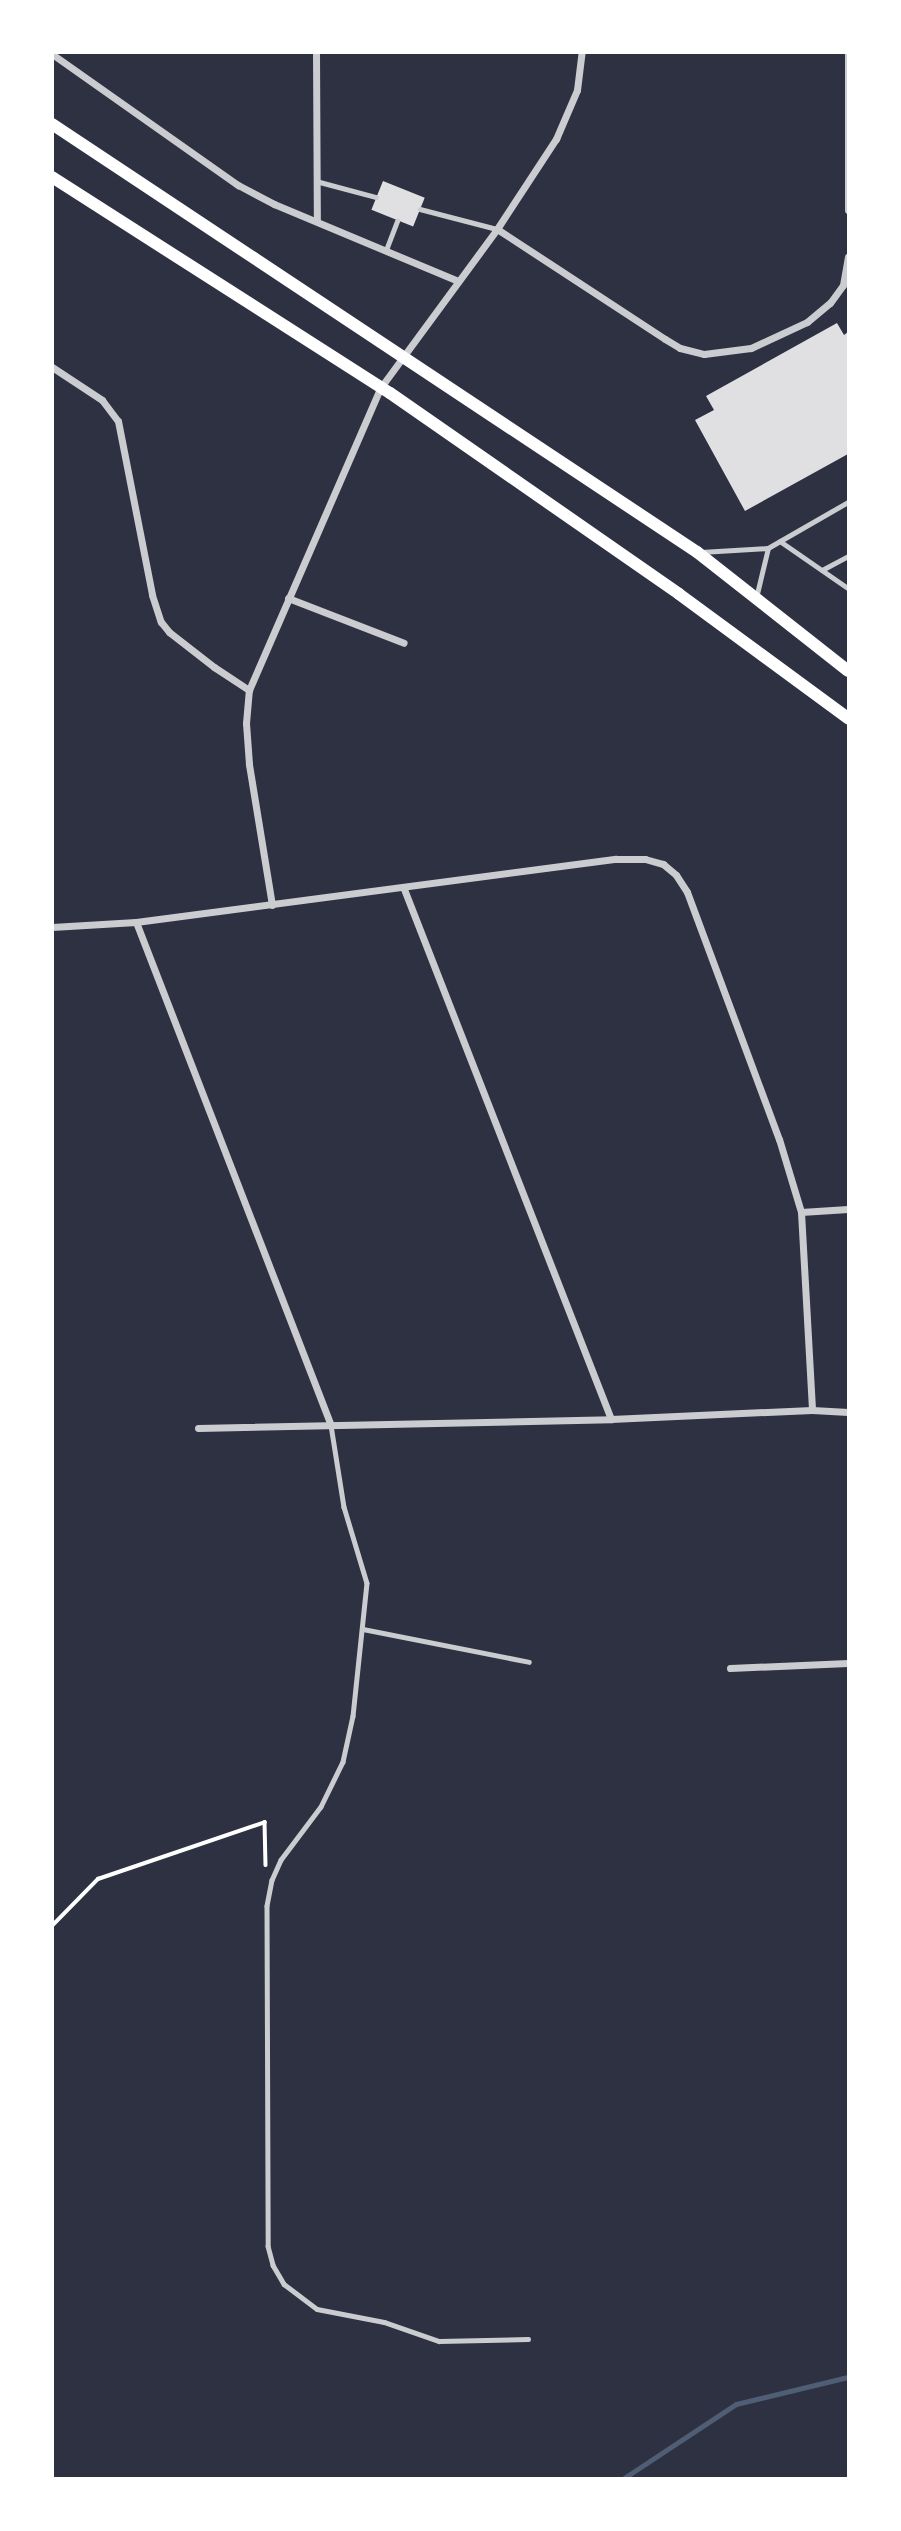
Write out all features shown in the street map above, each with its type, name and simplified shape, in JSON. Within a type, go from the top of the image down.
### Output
[{"type":"main road","points":[[52,124],[698,552],[849,671]]},
{"type":"main road","points":[[52,177],[381,387],[679,594],[849,718]]},
{"type":"street","points":[[316,52],[317,221]]},
{"type":"street","points":[[272,905],[250,764],[246,723],[249,690],[381,387],[498,229],[568,114],[577,90],[582,52]]},
{"type":"street","points":[[848,52],[849,210]]},
{"type":"street","points":[[53,54],[238,185],[274,204],[458,281]]},
{"type":"street","points":[[498,229],[665,339],[680,348],[704,354],[751,348],[807,322],[831,303],[843,285],[849,256]]},
{"type":"street","points":[[52,367],[102,400],[118,421],[152,595],[161,622],[169,632],[214,667],[249,690]]},
{"type":"street","points":[[288,598],[404,643]]},
{"type":"street","points":[[52,927],[136,922],[404,889],[616,859],[645,859],[663,864],[676,875],[687,892],[779,1139],[801,1212],[812,1410]]},
{"type":"street","points":[[404,889],[611,1419]]},
{"type":"street","points":[[136,922],[330,1423]]},
{"type":"street","points":[[801,1212],[849,1209]]},
{"type":"street","points":[[198,1428],[330,1423],[611,1419],[812,1410],[849,1412]]},
{"type":"street","points":[[730,1668],[849,1663]]},
{"type":"lane","points":[[316,181],[376,197]]},
{"type":"lane","points":[[420,209],[498,229]]},
{"type":"lane","points":[[386,250],[397,221]]},
{"type":"lane","points":[[698,552],[768,548],[849,502]]},
{"type":"lane","points":[[780,541],[849,588]]},
{"type":"lane","points":[[756,598],[768,548]]},
{"type":"lane","points":[[821,570],[849,556]]},
{"type":"lane","points":[[330,1423],[344,1507],[367,1583],[353,1716],[343,1762],[321,1807],[281,1860],[271,1880],[267,1906],[268,2246],[273,2265],[284,2284],[317,2309],[384,2322],[439,2341],[528,2339]]},
{"type":"lane","points":[[363,1629],[529,1661]]},
{"type":"path","points":[[52,1926],[98,1879],[265,1822],[267,1878]]},
{"type":"building","points":[[383,181],[425,198],[413,227],[371,210]]},
{"type":"building","points":[[837,323],[844,335],[848,332],[848,454],[745,511],[695,420],[714,410],[706,396]]},
{"type":"waterway","points":[[624,2478],[736,2404],[848,2377]]}]
